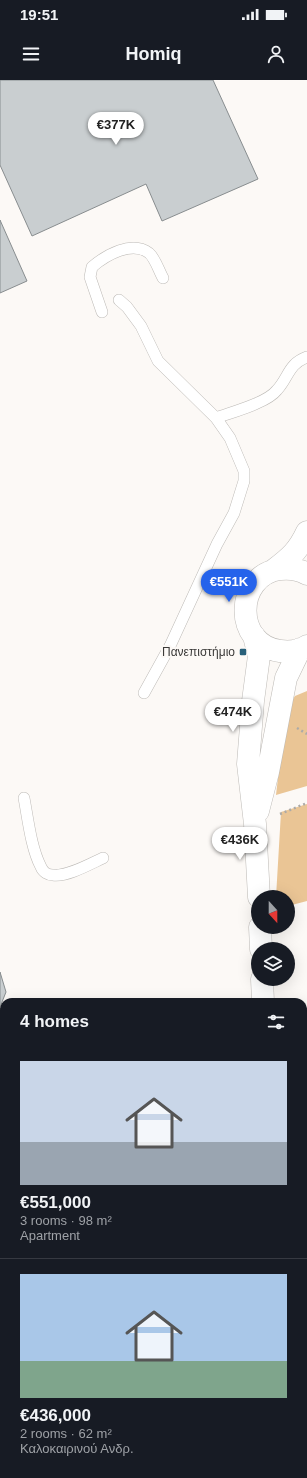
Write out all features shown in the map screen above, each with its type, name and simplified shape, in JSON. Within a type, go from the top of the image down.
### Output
[{"type":"street","points":[[304,647],[288,651],[276,650],[264,645],[254,636],[247,625],[245,612],[247,598],[252,586],[262,576],[274,570],[292,557],[307,532]]},
{"type":"street","points":[[274,570],[288,568],[302,571],[307,574]]},
{"type":"street","points":[[254,636],[259,656],[253,701],[248,764],[255,824],[258,890]]},
{"type":"street","points":[[255,824],[268,772],[286,678],[304,647]]},
{"type":"street","points":[[262,986],[263,998]]},
{"type":"lane","points":[[102,312],[90,277],[92,267],[100,260],[125,249],[140,248],[150,254],[163,278]]},
{"type":"lane","points":[[119,300],[127,307],[141,326],[158,361],[216,418],[230,438],[244,471],[244,481],[234,513],[217,544],[170,646],[144,693]]},
{"type":"lane","points":[[216,418],[263,401],[277,391],[289,371],[300,360],[307,357]]},
{"type":"lane","points":[[24,798],[34,848],[41,868],[46,873],[52,876],[60,875],[103,858]]},
{"type":"shaded area","points":[[307,691],[307,786],[276,795],[286,710],[295,696]]},
{"type":"shaded area","points":[[307,804],[307,901],[295,904],[295,890],[276,890],[281,812]]},
{"type":"building","points":[[0,80],[213,80],[258,179],[162,221],[146,184],[32,236],[0,165]]},
{"type":"building","points":[[0,220],[27,281],[0,293]]},
{"type":"building","points":[[0,972],[6,992],[4,998],[0,998]]},
{"type":"place","name":"Πανεπιστήμιο","points":[[243,652]]}]
